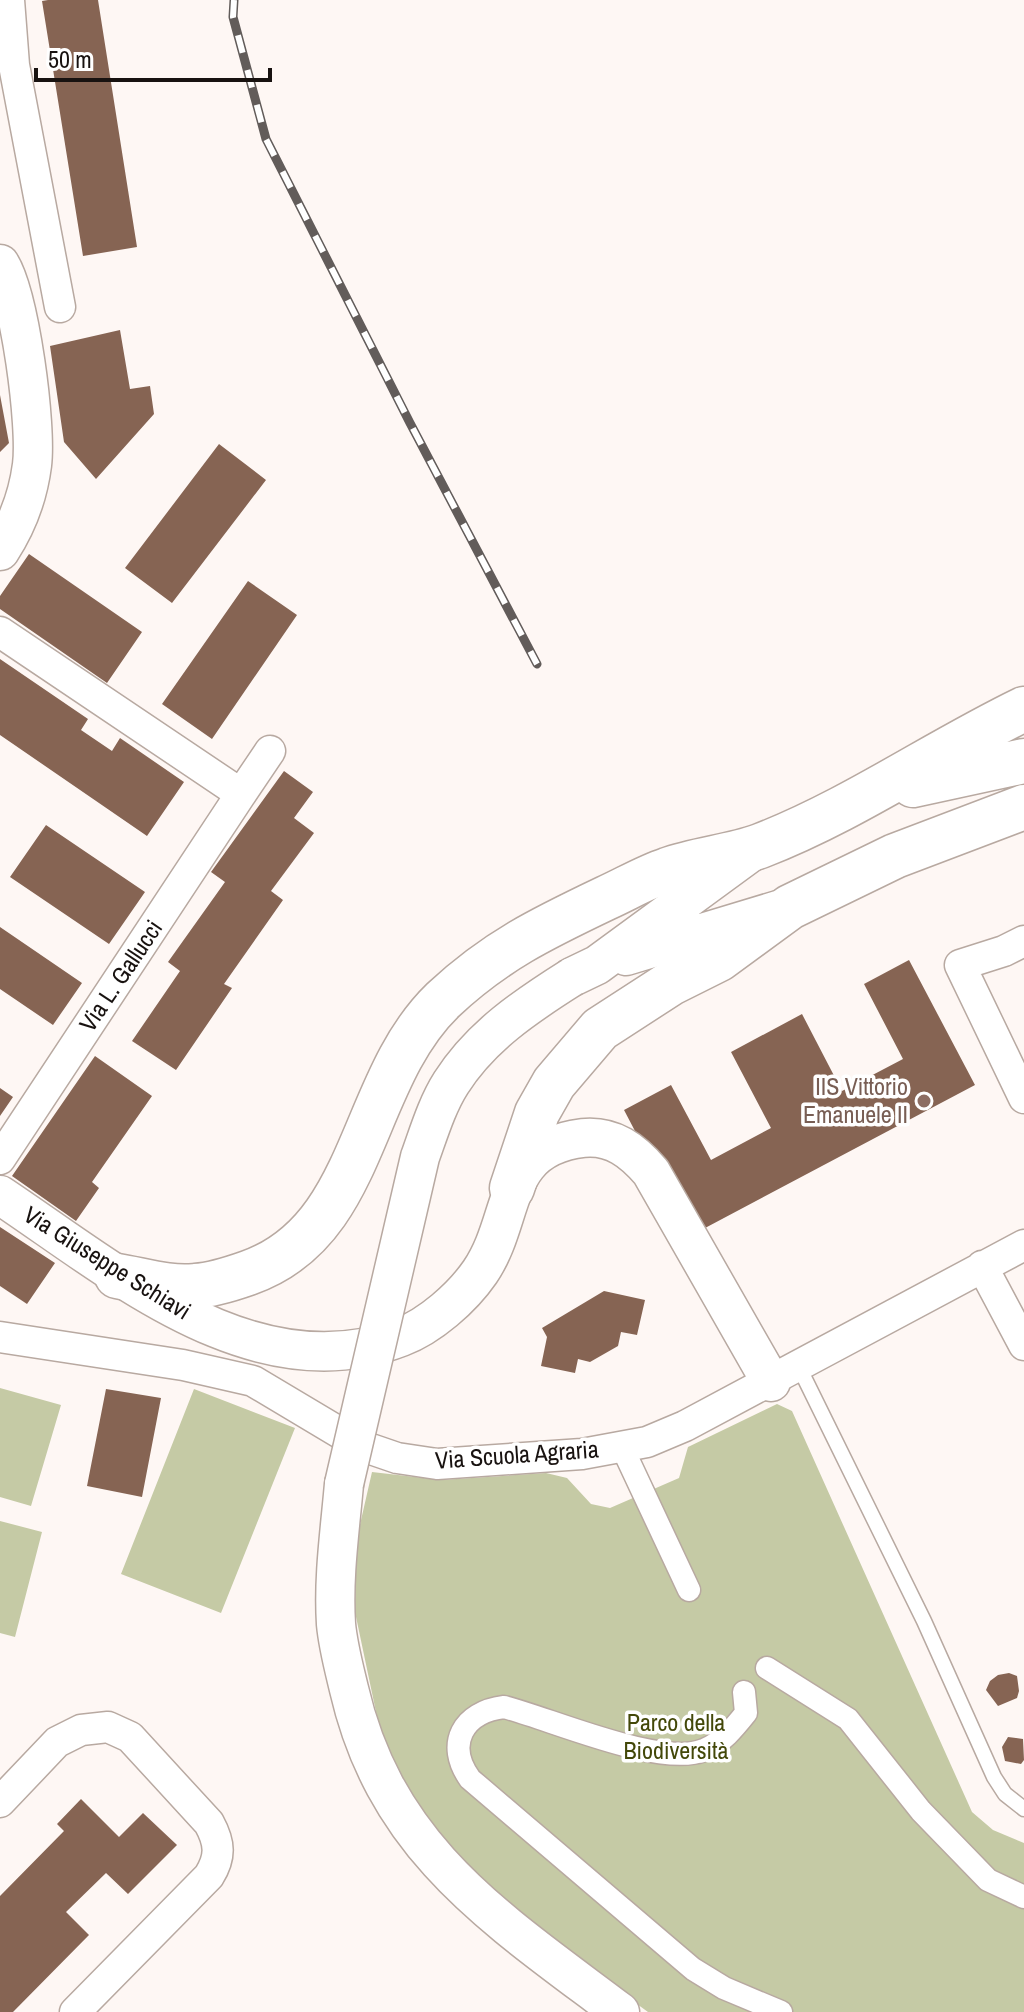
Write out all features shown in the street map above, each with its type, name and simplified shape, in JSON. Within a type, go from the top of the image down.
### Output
[{"type":"highway","points":[[117,1276],[193,1287],[226,1281],[261,1268],[288,1252],[315,1229],[333,1204],[396,1064],[438,1005],[467,977],[498,954],[537,930],[667,870],[759,846],[864,797],[1024,709]]},
{"type":"highway","points":[[864,797],[1024,761]]},
{"type":"highway","points":[[895,856],[1024,761]]},
{"type":"highway","points":[[512,1188],[537,1113],[554,1083],[600,1029],[671,983],[719,959],[790,907],[895,856],[1024,807]]},
{"type":"street","points":[[9,0],[14,65],[60,307]]},
{"type":"street","points":[[0,264],[15,300],[33,421],[33,463],[11,506],[0,551]]},
{"type":"street","points":[[0,632],[241,794]]},
{"type":"street","name":"Via L. Gallucci","points":[[0,1159],[270,751]]},
{"type":"street","points":[[620,2012],[489,1913],[419,1842],[391,1800],[368,1752],[353,1705],[336,1626],[344,1484],[420,1157],[451,1083],[473,1055],[528,1005],[584,971],[759,846]]},
{"type":"street","points":[[584,971],[790,907]]},
{"type":"street","points":[[1024,941],[960,965],[1024,1098]]},
{"type":"street","points":[[512,1188],[525,1167],[554,1145],[589,1138],[624,1146],[651,1172],[785,1374]]},
{"type":"street","name":"Via Giuseppe Schiavi","points":[[0,1195],[117,1276],[229,1335],[316,1352],[379,1345],[404,1336],[431,1320],[460,1296],[496,1243],[512,1188]]},
{"type":"street","name":"Via Scuola Agraria","points":[[0,1337],[183,1365],[253,1381],[362,1446],[397,1458],[437,1464],[582,1454],[647,1442],[685,1426],[1024,1245]]},
{"type":"street","points":[[982,1266],[1024,1345]]},
{"type":"street","points":[[622,1447],[689,1590]]},
{"type":"street","points":[[767,1668],[848,1719],[921,1811],[988,1880],[1024,1897]]},
{"type":"street","points":[[744,1692],[746,1713],[728,1735],[703,1750],[679,1754],[652,1752],[504,1707],[476,1715],[459,1739],[458,1753],[461,1767],[470,1779],[693,1969],[724,1988],[781,2012]]},
{"type":"street","points":[[0,1802],[57,1742],[81,1730],[108,1727],[130,1737],[209,1823],[216,1835],[219,1849],[217,1863],[209,1876],[75,2012]]},
{"type":"lane","points":[[785,1374],[924,1621],[994,1777],[1005,1794],[1024,1809]]},
{"type":"green space","points":[[0,1388],[61,1405],[31,1506],[0,1497]]},
{"type":"green space","points":[[194,1389],[295,1428],[221,1613],[121,1574]]},
{"type":"green space","name":"Parco della Biodiversità","points":[[777,1404],[792,1411],[972,1812],[993,1830],[1024,1843],[1024,2012],[648,2012],[557,1946],[434,1837],[384,1750],[355,1612],[356,1542],[372,1472],[441,1480],[546,1473],[567,1478],[591,1504],[610,1508],[679,1478],[688,1447]]},
{"type":"green space","points":[[0,1521],[42,1532],[15,1637],[0,1633]]},
{"type":"building","points":[[98,0],[137,247],[83,256],[42,1]]},
{"type":"building","points":[[120,330],[130,389],[150,386],[154,414],[96,479],[64,442],[50,346]]},
{"type":"building","points":[[0,395],[9,443],[0,452]]},
{"type":"building","points":[[219,444],[266,480],[172,603],[125,568]]},
{"type":"building","points":[[29,554],[142,632],[107,683],[0,609],[0,596]]},
{"type":"building","points":[[248,581],[297,615],[212,739],[162,704]]},
{"type":"building","points":[[0,659],[88,719],[81,730],[112,751],[120,738],[184,782],[147,836],[0,735]]},
{"type":"building","points":[[284,771],[313,792],[294,818],[314,833],[271,891],[283,900],[224,984],[232,988],[176,1070],[132,1041],[180,971],[168,962],[225,882],[211,872]]},
{"type":"building","points":[[46,825],[145,892],[109,944],[10,877]]},
{"type":"building","points":[[0,927],[82,983],[53,1025],[0,989]]},
{"type":"building","name":"IIS Vittorio Emanuele II","points":[[909,960],[975,1085],[690,1236],[624,1110],[671,1085],[711,1160],[771,1128],[731,1052],[802,1014],[842,1091],[903,1059],[864,984]]},
{"type":"building","points":[[95,1056],[152,1096],[92,1182],[99,1188],[76,1221],[12,1176]]},
{"type":"building","points":[[0,1088],[13,1097],[0,1116]]},
{"type":"building","points":[[0,1227],[55,1263],[27,1304],[0,1286]]},
{"type":"building","points":[[604,1291],[645,1300],[637,1335],[621,1332],[618,1346],[590,1362],[578,1359],[575,1373],[541,1366],[547,1337],[542,1328]]},
{"type":"building","points":[[106,1389],[161,1398],[142,1497],[87,1486]]},
{"type":"building","points":[[1009,1673],[1017,1676],[1017,1698],[998,1706],[986,1690],[990,1681],[998,1675]]},
{"type":"building","points":[[1008,1737],[1023,1739],[1024,1760],[1021,1764],[1005,1761],[1002,1747]]},
{"type":"building","points":[[81,1799],[119,1837],[143,1813],[177,1845],[128,1894],[106,1873],[66,1912],[89,1935],[13,2012],[0,2012],[0,1896],[64,1831],[57,1824]]},
{"type":"railway","points":[[234,0],[233,17],[266,139],[537,664]]},
{"type":"place","name":"IIS Vittorio Emanuele II","points":[[924,1101]]}]
